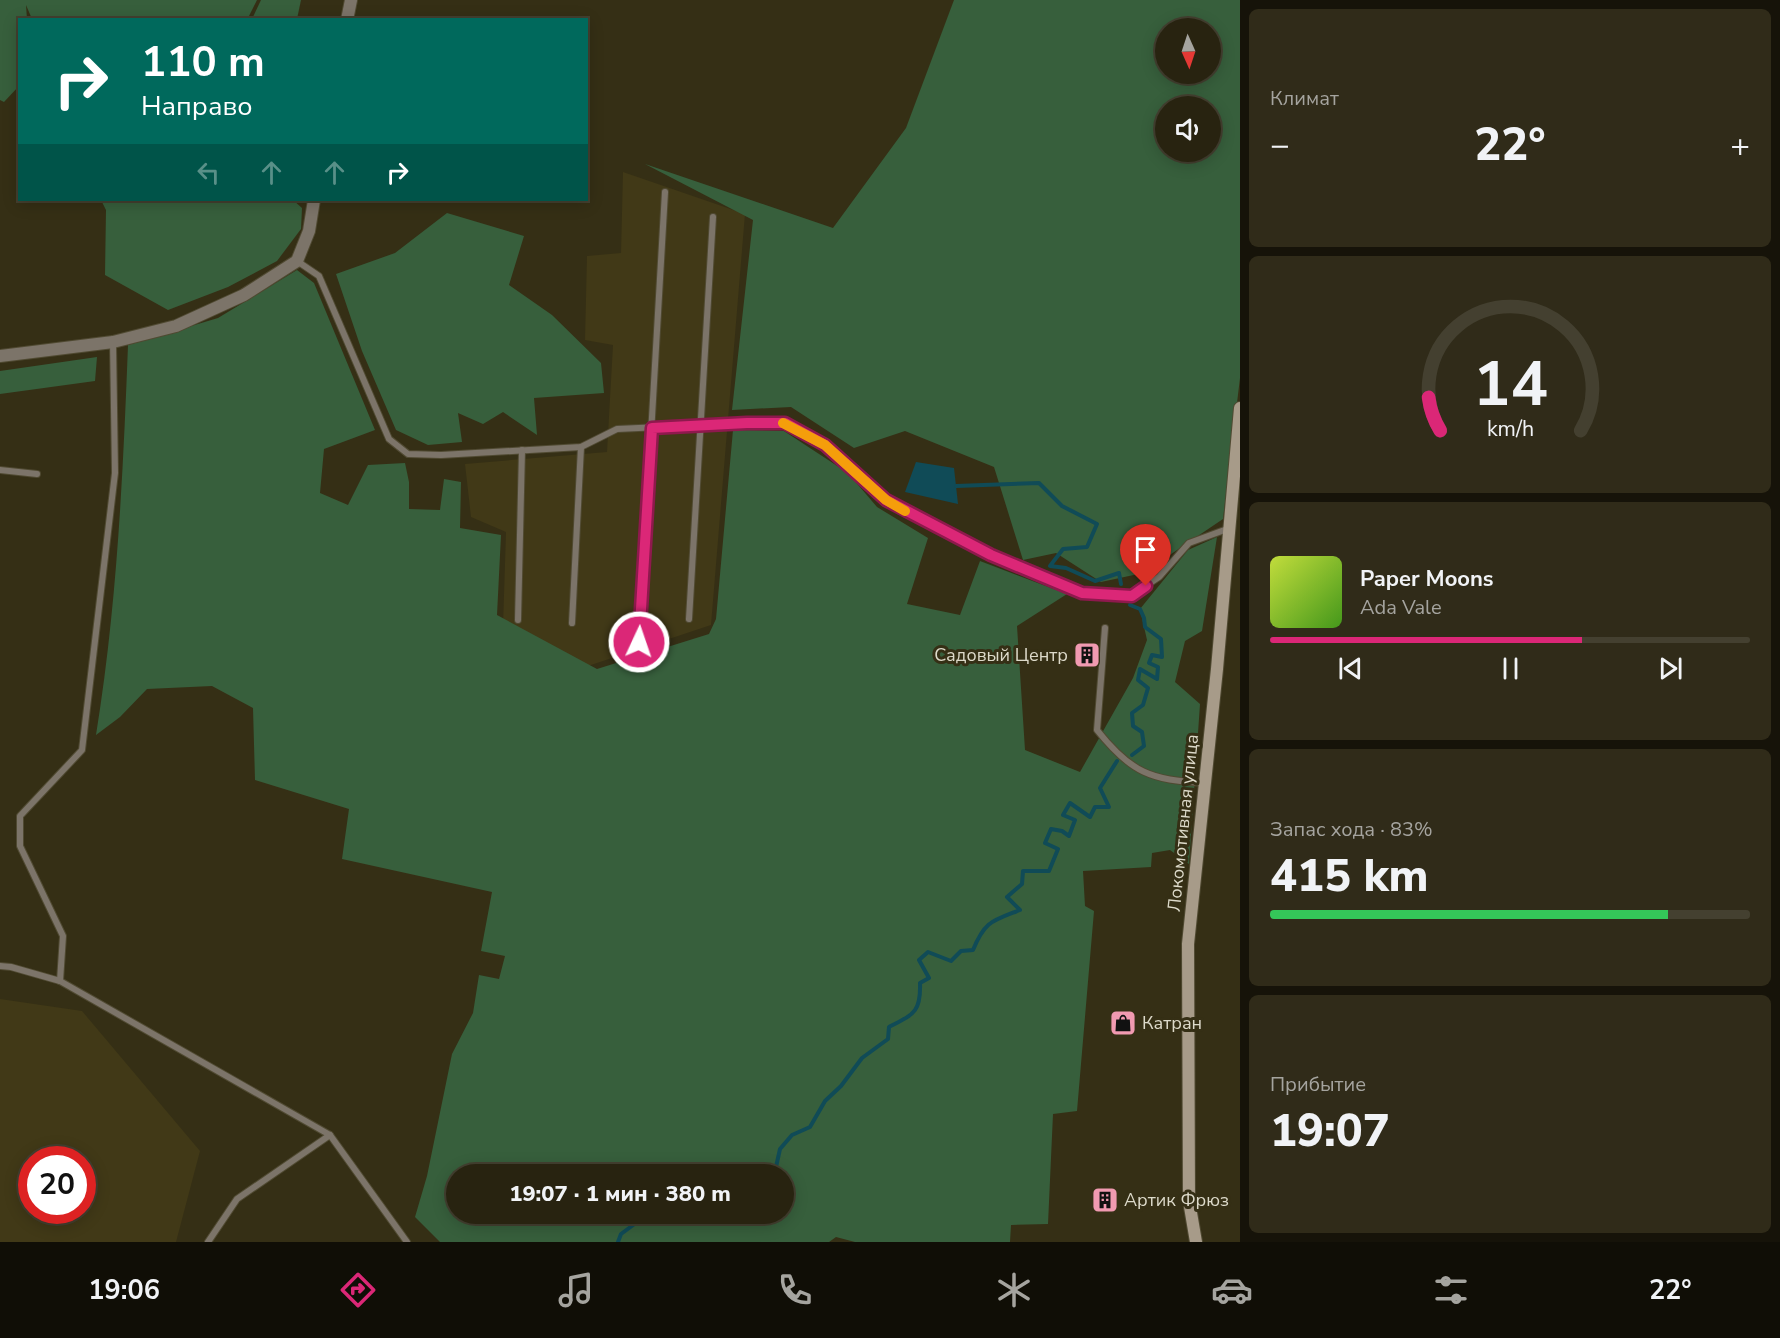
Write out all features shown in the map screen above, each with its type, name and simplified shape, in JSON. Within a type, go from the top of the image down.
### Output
[{"type":"street","points":[[347,18],[351,0]]},
{"type":"street","points":[[0,356],[113,342],[176,326],[244,295],[297,261],[309,231],[314,201]]},
{"type":"street","name":"Локомотивная улица","points":[[1196,1242],[1189,1201],[1188,944],[1240,408]]},
{"type":"lane","points":[[639,642],[665,192]]},
{"type":"lane","points":[[689,619],[713,217]]},
{"type":"lane","points":[[297,261],[319,276],[389,439],[408,454],[441,455],[580,447],[617,429],[785,423],[825,445],[886,500],[991,555],[1082,593],[1132,596],[1159,577],[1189,543],[1230,528]]},
{"type":"lane","points":[[60,981],[63,936],[20,846],[20,816],[82,750],[115,473],[113,342]]},
{"type":"lane","points":[[572,623],[580,447]]},
{"type":"lane","points":[[518,620],[522,450]]},
{"type":"lane","points":[[0,470],[37,474]]},
{"type":"lane","points":[[1105,628],[1098,730],[1112,748],[1135,768],[1156,777],[1205,783]]},
{"type":"lane","points":[[0,966],[60,981],[330,1135],[407,1242]]},
{"type":"lane","points":[[208,1242],[237,1199],[330,1135]]},
{"type":"shaded area","points":[[623,172],[745,214],[711,625],[585,667],[503,626],[506,532],[471,517],[465,464],[607,452],[613,345],[585,340],[587,256],[621,253]]},
{"type":"shaded area","points":[[0,999],[82,1011],[200,1151],[176,1242],[0,1242]]},
{"type":"green space","points":[[0,0],[257,0],[248,18],[32,18],[26,5],[27,18],[18,18],[18,87],[4,102],[0,100]]},
{"type":"green space","points":[[261,0],[301,0],[297,18],[252,18]]},
{"type":"green space","points":[[954,0],[1240,0],[1240,378],[1223,519],[1143,573],[1101,582],[1056,553],[1023,560],[994,467],[905,431],[854,448],[791,407],[732,410],[753,220],[645,164],[833,228],[906,128]]},
{"type":"green space","points":[[102,201],[294,201],[302,208],[301,229],[277,261],[228,287],[168,310],[105,275],[106,210]]},
{"type":"green space","points":[[447,213],[524,236],[509,285],[552,315],[601,363],[604,393],[534,398],[537,435],[503,412],[483,424],[458,413],[462,442],[428,445],[396,430],[362,351],[336,274],[395,253]]},
{"type":"green space","points":[[297,270],[314,283],[375,430],[324,449],[320,493],[348,505],[368,465],[405,463],[409,482],[409,509],[440,510],[444,479],[461,482],[460,528],[501,535],[497,615],[597,669],[709,634],[716,619],[733,430],[784,431],[848,473],[877,507],[928,538],[907,604],[960,615],[980,561],[1067,594],[1017,626],[1025,750],[1080,772],[1133,678],[1147,640],[1140,609],[1188,550],[1217,537],[1202,631],[1185,641],[1175,682],[1200,704],[1189,864],[1170,850],[1152,853],[1151,867],[1083,871],[1085,906],[1094,911],[1077,1111],[1053,1114],[1048,1224],[1011,1225],[1010,1242],[855,1242],[836,1237],[829,1242],[440,1242],[415,1217],[427,1176],[452,1054],[473,1013],[479,975],[499,979],[505,956],[481,951],[492,892],[342,859],[349,809],[255,780],[253,708],[212,686],[147,689],[120,717],[96,735],[114,589],[128,345],[218,318]]},
{"type":"green space","points":[[97,357],[95,381],[0,394],[0,371]]},
{"type":"water","points":[[916,462],[954,468],[958,504],[905,492]]},
{"type":"waterway","points":[[956,486],[1039,483],[1062,506],[1097,524],[1087,547],[1063,549],[1050,566],[1066,568],[1095,581],[1119,573],[1121,584]]},
{"type":"waterway","points":[[1130,605],[1140,609],[1145,627],[1161,639],[1162,657],[1152,655],[1149,663],[1158,667],[1157,679],[1140,669],[1138,680],[1148,688],[1143,705],[1132,713],[1133,726],[1142,732],[1144,746],[1132,755]]},
{"type":"waterway","points":[[777,1164],[780,1149],[792,1135],[810,1127],[825,1101],[841,1086],[862,1058],[888,1039],[889,1027],[905,1019],[914,1011],[919,1000],[920,983],[929,978],[919,960],[928,952],[951,961],[961,951],[973,950],[981,933],[990,923],[1020,910],[1007,897],[1022,884],[1023,871],[1049,871],[1058,849],[1045,843],[1051,829],[1062,831],[1069,836],[1075,820],[1063,815],[1070,803],[1090,817],[1095,807],[1109,807],[1100,788],[1117,761]]},
{"type":"waterway","points":[[618,1242],[621,1234],[634,1224]]},
{"type":"slow traffic","points":[[783,423],[825,445],[886,500],[905,511]]},
{"type":"place","name":"Садовый Центр","points":[[1087,655]]},
{"type":"place","name":"Катран","points":[[1123,1023]]},
{"type":"place","name":"Артик Фрюз","points":[[1105,1200]]},
{"type":"route","points":[[639,642],[652,428],[785,423],[825,445],[886,500],[991,555],[1082,593],[1132,596],[1146,586]]}]
